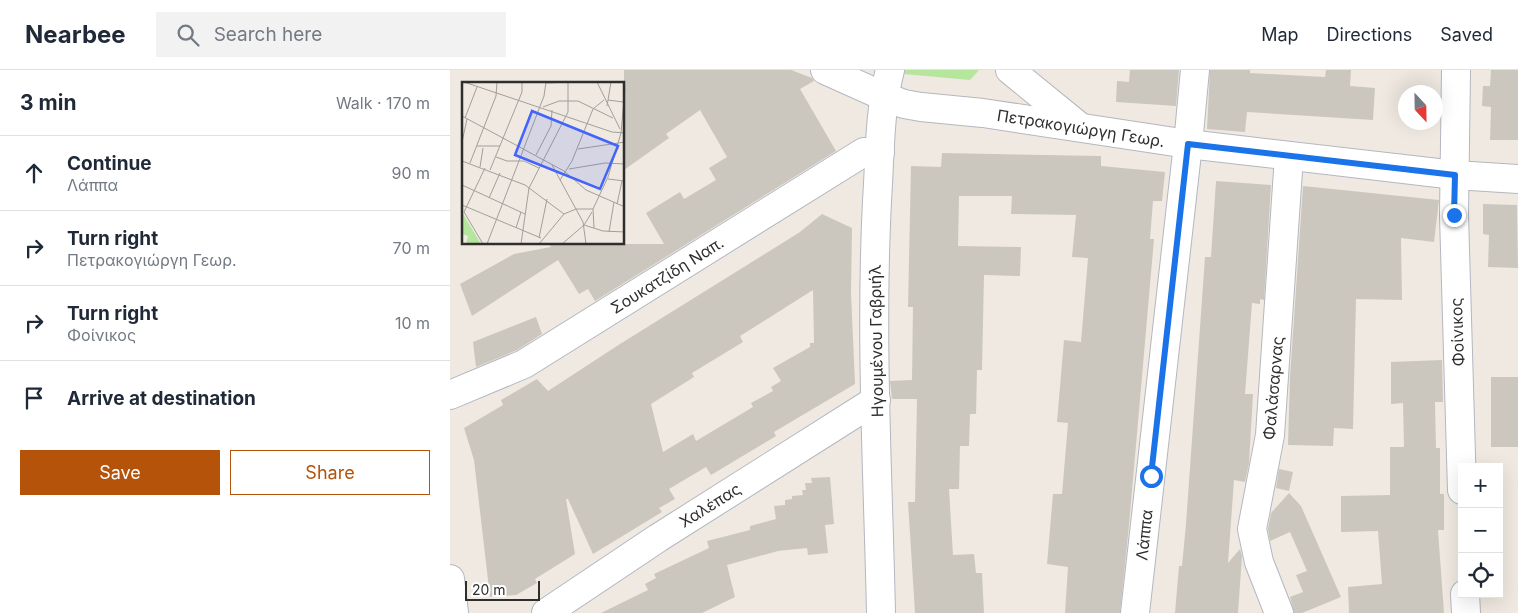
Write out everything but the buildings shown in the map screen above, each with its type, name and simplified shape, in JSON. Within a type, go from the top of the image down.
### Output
[{"type":"street","name":"Πετρακογιώργη Γεωρ.","points":[[824,70],[883,96],[904,104],[921,107],[983,113],[1188,144],[1455,175],[1518,180]]},
{"type":"street","name":"Ηγουμένου Γαβριήλ","points":[[881,613],[874,254],[883,96],[890,70]]},
{"type":"street","points":[[1010,70],[1081,128]]},
{"type":"street","name":"Λάππα","points":[[1135,613],[1195,70]]},
{"type":"street","name":"Φοίνικος","points":[[1456,70],[1455,275],[1461,463]]},
{"type":"street","name":"Σουκατζίδη Ναπ.","points":[[450,395],[516,369],[864,152],[880,152]]},
{"type":"street","name":"Φαλάσαρνας","points":[[1279,613],[1259,562],[1252,529],[1270,435],[1289,156]]},
{"type":"street","name":"Χαλέπας","points":[[546,613],[658,538],[876,400]]},
{"type":"street","points":[[450,579],[454,613]]},
{"type":"street","points":[[1466,598],[1466,613]]},
{"type":"green space","points":[[905,70],[979,70],[970,80],[904,74]]},
{"type":"route","points":[[1151,476],[1188,144],[1455,175],[1454,215]]}]
